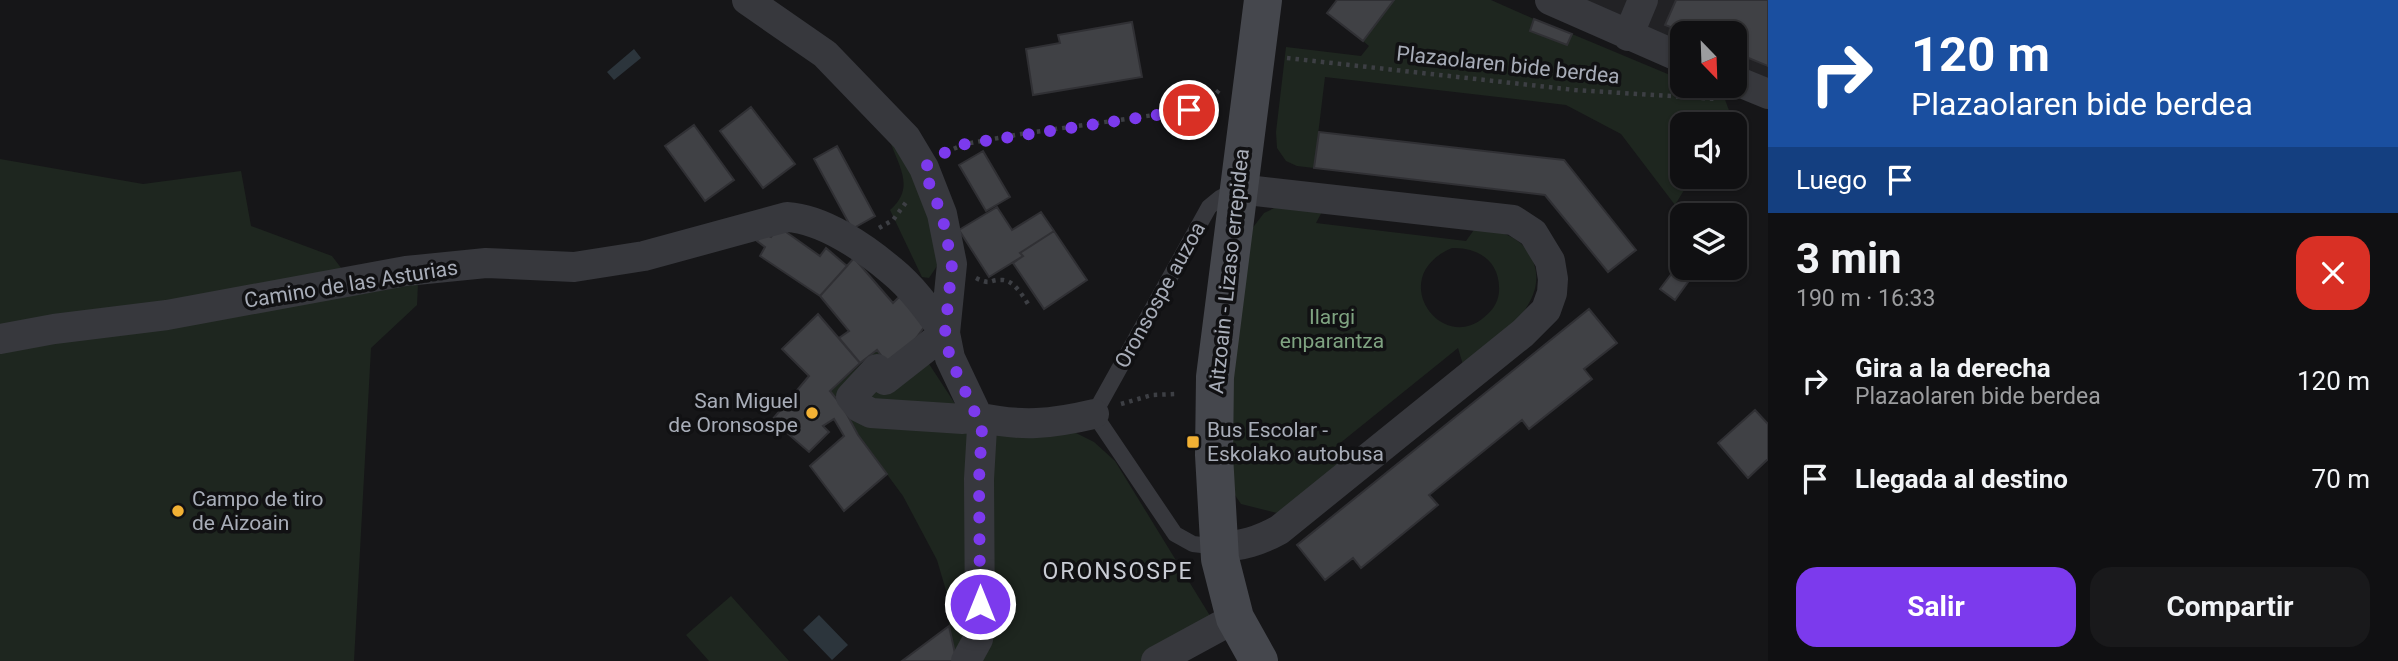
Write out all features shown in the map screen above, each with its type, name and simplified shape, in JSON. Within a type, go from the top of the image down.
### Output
[{"type":"street","points":[[747,0],[825,54],[906,138],[923,168],[942,215],[952,264],[945,333],[950,358],[982,428],[976,654]]},
{"type":"street","name":"Aitzoain - Lizaso errepidea","points":[[1259,661],[1234,618],[1220,559],[1214,455],[1215,377],[1264,0]]},
{"type":"street","points":[[1550,0],[1670,53]]},
{"type":"street","points":[[1628,36],[1643,0]]},
{"type":"street","points":[[1747,92],[1768,94]]},
{"type":"street","points":[[1219,547],[1241,546],[1279,530],[1523,333],[1546,310],[1552,293],[1550,261],[1532,233],[1513,220],[1238,189]]},
{"type":"street","name":"Camino de las Asturias","points":[[0,339],[54,329],[167,315],[406,271],[486,263],[574,267],[644,256],[787,217],[804,218],[844,237]]},
{"type":"street","points":[[844,237],[893,271],[922,302],[945,333]]},
{"type":"street","points":[[945,333],[885,380],[877,369],[851,397],[859,407],[871,412],[963,419],[978,417],[1009,424],[1064,421],[1094,414]]},
{"type":"street","points":[[1156,661],[1234,618]]},
{"type":"lane","name":"Oronsospe auzoa","points":[[1094,414],[1209,207],[1238,189]]},
{"type":"lane","points":[[1094,414],[1175,534],[1193,544],[1219,547]]},
{"type":"path","name":"Plazaolaren bide berdea","points":[[1277,56],[1575,89],[1670,90]]},
{"type":"path","points":[[844,237],[863,234],[893,220],[905,207],[923,168],[946,152],[965,144],[1189,110],[1209,102],[1224,84]]},
{"type":"path","points":[[952,264],[988,284],[1003,280],[1013,284],[1030,307]]},
{"type":"path","name":"Oronsospe auzoa","points":[[1094,414],[1152,395],[1175,394]]},
{"type":"shaded area","points":[[1550,0],[1768,0],[1768,94],[1747,85],[1747,21],[1670,21],[1670,53]]},
{"type":"shaded area","points":[[634,49],[641,58],[614,80],[607,72]]},
{"type":"shaded area","points":[[819,615],[848,645],[832,660],[803,630]]},
{"type":"green space","points":[[1394,0],[1491,0],[1534,19],[1531,31],[1567,45],[1572,34],[1670,75],[1670,98],[1724,98],[1730,112],[1670,112],[1670,189],[1685,189],[1676,203],[1673,203],[1621,134],[1566,105],[1325,77],[1314,168],[1297,166],[1286,161],[1277,148],[1276,132],[1286,47],[1361,56],[1369,46],[1363,41]]},
{"type":"green space","points":[[901,140],[929,201],[939,263],[929,278],[922,277],[890,210],[904,187],[891,144]]},
{"type":"green space","name":"Campo de tiro de Aizoain","points":[[0,159],[143,184],[241,171],[251,226],[332,256],[361,294],[418,284],[417,305],[371,348],[354,661],[0,661]]},
{"type":"green space","name":"Ilargi enparantza","points":[[1289,201],[1325,206],[1316,223],[1466,241],[1476,227],[1494,231],[1510,236],[1523,245],[1533,261],[1536,277],[1534,292],[1526,307],[1503,335],[1464,368],[1458,348],[1334,448],[1340,469],[1277,513],[1241,504],[1226,482],[1242,267],[1251,230],[1264,213]],"holes":[[[1452,248],[1462,248],[1486,258],[1499,281],[1494,307],[1482,319],[1466,327],[1450,326],[1436,318],[1426,306],[1421,291],[1423,276],[1433,260]]]},
{"type":"green space","points":[[914,341],[969,425],[1072,431],[1094,442],[1115,461],[1212,619],[1143,661],[956,661],[949,626],[950,604],[937,560],[903,496],[858,435],[843,407],[830,391],[877,350],[886,361]]},
{"type":"green space","points":[[731,596],[789,661],[709,661],[686,635]]},
{"type":"building","points":[[1337,0],[1394,0],[1363,41],[1327,13]]},
{"type":"building","points":[[1676,0],[1768,0],[1768,66],[1747,57],[1747,21],[1670,21],[1670,27],[1665,25]]},
{"type":"building","points":[[1534,19],[1572,34],[1567,45],[1530,31]]},
{"type":"building","points":[[1132,22],[1142,77],[1033,95],[1026,49],[1060,43],[1058,35]]},
{"type":"building","points":[[751,107],[795,164],[763,188],[720,131]]},
{"type":"building","points":[[694,125],[734,180],[705,201],[665,146]]},
{"type":"building","points":[[1319,132],[1564,160],[1636,250],[1608,272],[1545,195],[1314,168]]},
{"type":"building","points":[[837,146],[875,216],[852,229],[814,159]]},
{"type":"building","points":[[983,151],[1010,197],[986,211],[959,165]]},
{"type":"building","points":[[997,207],[1012,230],[1041,212],[1054,231],[1020,253],[1023,256],[989,277],[959,230]]},
{"type":"building","points":[[779,227],[820,256],[826,248],[847,266],[820,296],[760,256],[765,247],[757,241],[763,233],[771,237]]},
{"type":"building","points":[[1054,231],[1087,280],[1044,309],[1013,263],[1023,256],[1020,253]]},
{"type":"building","points":[[854,258],[893,303],[903,293],[927,323],[914,341],[886,362],[877,350],[860,363],[839,338],[849,331],[820,296]]},
{"type":"building","points":[[1670,276],[1670,280],[1689,280],[1675,300],[1660,289]]},
{"type":"building","points":[[1589,309],[1617,343],[1584,369],[1592,379],[1529,429],[1522,420],[1429,495],[1438,505],[1361,568],[1353,558],[1325,580],[1297,545]]},
{"type":"building","name":"San Miguel de Oronsospe","points":[[818,314],[860,363],[830,391],[887,474],[844,511],[810,466],[844,436],[834,419],[823,426],[829,432],[809,452],[772,420],[809,376],[782,349]]},
{"type":"building","points":[[1755,410],[1768,424],[1768,459],[1748,478],[1718,443]]},
{"type":"building","points":[[949,626],[956,658],[954,661],[902,661]]},
{"type":"place","name":"San Miguel de Oronsospe","points":[[812,413]]},
{"type":"place","name":"Bus Escolar - Eskolako autobusa","points":[[1193,442]]},
{"type":"place","name":"Campo de tiro de Aizoain","points":[[178,511]]},
{"type":"district","name":"ORONSOSPE","points":[[1118,571]]},
{"type":"route","points":[[980,604],[979,479],[982,428],[950,358],[945,333],[952,264],[942,215],[923,168],[946,152],[965,144],[1189,110]]}]
